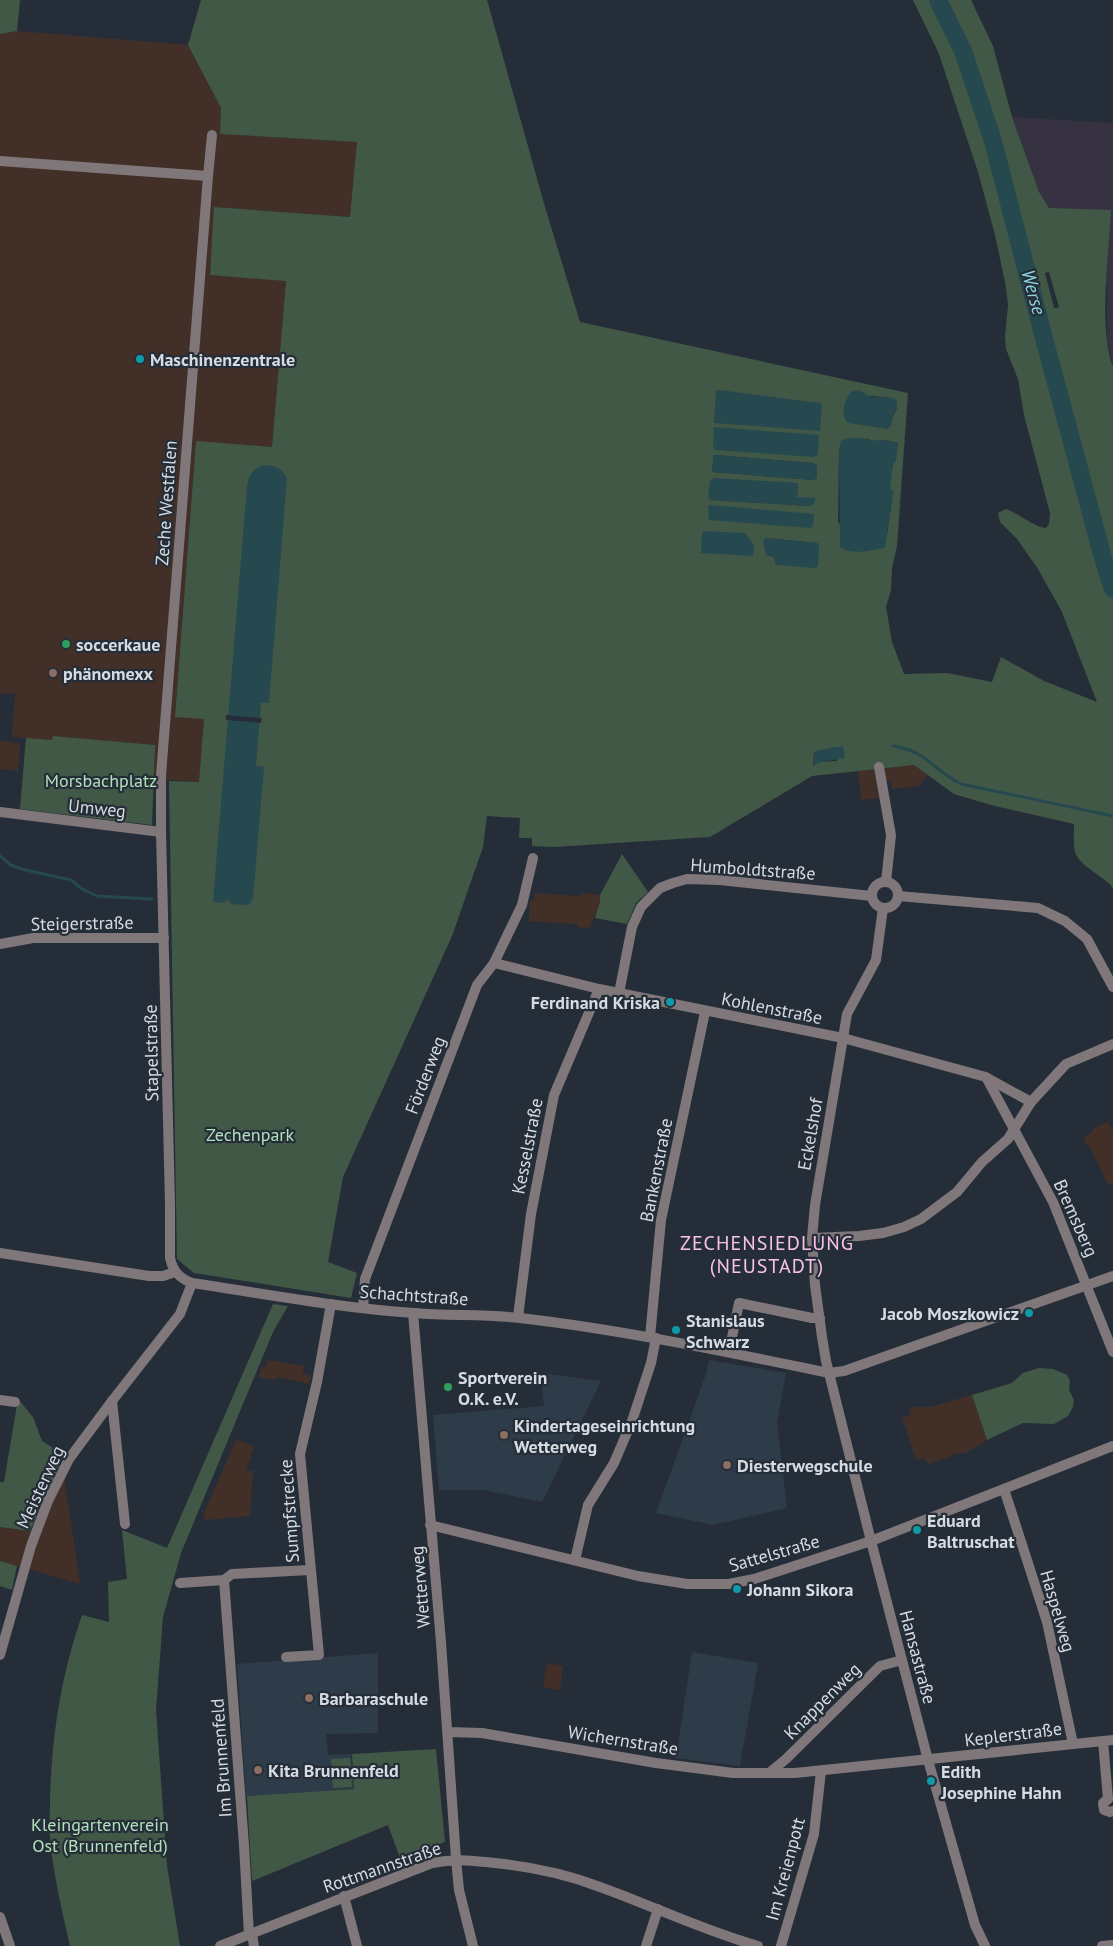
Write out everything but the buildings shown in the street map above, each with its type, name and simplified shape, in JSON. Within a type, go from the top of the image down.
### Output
[{"type":"street","name":"Zeche Westfalen","points":[[161,832],[161,776],[212,135]]},
{"type":"street","points":[[0,161],[208,176]]},
{"type":"street","points":[[879,767],[891,835],[886,882]]},
{"type":"street","name":"Umweg","points":[[0,812],[161,832]]},
{"type":"street","name":"Stapelstraße","points":[[161,832],[170,1258],[175,1272]]},
{"type":"street","name":"Förderweg","points":[[363,1308],[365,1279],[476,985],[494,963],[522,905],[533,858]]},
{"type":"street","name":"Humboldtstraße","points":[[619,993],[632,927],[641,907],[660,888],[673,883],[687,879],[720,880],[872,896]]},
{"type":"street","points":[[886,882],[896,888],[898,896],[895,904],[883,908],[876,904],[872,892],[877,884],[886,882]]},
{"type":"street","points":[[898,896],[1038,908],[1065,921],[1087,938],[1113,987]]},
{"type":"street","name":"Eckelshof","points":[[829,1372],[815,1285],[812,1238],[815,1205],[848,1014],[876,960],[883,908]]},
{"type":"street","name":"Steigerstraße","points":[[0,944],[33,938],[164,938]]},
{"type":"street","name":"Kohlenstraße","points":[[494,963],[599,990],[843,1038],[986,1077],[1031,1102]]},
{"type":"street","name":"Kesselstraße","points":[[518,1317],[531,1214],[554,1095],[599,990]]},
{"type":"street","name":"Bankenstraße","points":[[576,1560],[588,1506],[614,1462],[632,1421],[651,1363],[661,1220],[704,1012]]},
{"type":"street","points":[[812,1238],[883,1233],[904,1227],[921,1219],[956,1192],[982,1162],[1008,1139],[1031,1102],[1066,1064],[1113,1044]]},
{"type":"street","points":[[986,1077],[1013,1129]]},
{"type":"street","name":"Bremsberg","points":[[1013,1129],[1053,1202],[1113,1352]]},
{"type":"street","points":[[0,1253],[149,1276],[163,1276],[175,1272]]},
{"type":"street","name":"Schachtstraße","points":[[175,1272],[184,1280],[192,1283],[363,1308],[413,1313],[518,1317],[653,1337],[829,1372]]},
{"type":"street","points":[[829,1372],[844,1371],[1113,1276]]},
{"type":"street","name":"Meisterweg","points":[[0,1655],[22,1577],[48,1501],[75,1448],[180,1314],[192,1283]]},
{"type":"street","name":"Sumpfstrecke","points":[[286,1657],[320,1655],[310,1570],[300,1454],[317,1382],[332,1304]]},
{"type":"street","points":[[729,1352],[739,1304],[820,1318]]},
{"type":"street","name":"Wetterweg","points":[[413,1313],[448,1732],[456,1859],[459,1890],[473,1946]]},
{"type":"street","name":"Hansastraße","points":[[829,1372],[928,1760],[975,1925],[985,1946]]},
{"type":"street","points":[[0,1400],[15,1402]]},
{"type":"street","points":[[112,1401],[125,1524]]},
{"type":"street","name":"Sattelstraße","points":[[430,1525],[638,1576],[679,1583],[729,1584],[754,1579],[871,1542],[1113,1446]]},
{"type":"street","name":"Haspelweg","points":[[1004,1489],[1047,1622],[1073,1744]]},
{"type":"street","points":[[180,1583],[224,1580],[232,1574],[310,1570]]},
{"type":"street","name":"Im Brunnenfeld","points":[[224,1580],[250,1934],[254,1946]]},
{"type":"street","name":"Knappenweg","points":[[769,1773],[786,1759],[880,1666],[902,1660]]},
{"type":"street","name":"Wichernstraße","points":[[448,1732],[482,1733],[656,1763],[733,1773],[795,1774],[928,1760]]},
{"type":"street","name":"Keplerstraße","points":[[928,1760],[1108,1741],[1111,1800],[1105,1801],[1102,1807],[1106,1812],[1113,1811]]},
{"type":"street","points":[[786,1759],[795,1774]]},
{"type":"street","name":"Im Kreienpott","points":[[781,1946],[814,1834],[820,1771]]},
{"type":"street","name":"Rottmannstraße","points":[[220,1946],[432,1863],[456,1859],[524,1866],[558,1873],[599,1886],[720,1934],[758,1946]]},
{"type":"street","points":[[344,1896],[358,1946]]},
{"type":"street","points":[[646,1946],[658,1909]]},
{"type":"street","points":[[0,1916],[10,1946]]},
{"type":"street","points":[[1102,1946],[1113,1945]]},
{"type":"shaded area","points":[[17,31],[188,45],[221,108],[220,134],[357,142],[351,217],[215,207],[210,275],[286,280],[272,447],[196,442],[175,716],[204,719],[199,782],[154,779],[154,745],[53,736],[53,740],[12,737],[15,694],[0,693],[0,34]]},
{"type":"shaded area","points":[[1012,117],[1113,123],[1113,367],[1107,339],[1107,283],[1049,208],[1039,192]]},
{"type":"shaded area","points":[[859,390],[870,397],[895,399],[897,407],[888,429],[848,423],[844,416],[846,400],[851,392]]},
{"type":"shaded area","points":[[716,391],[820,403],[822,405],[820,431],[714,423]]},
{"type":"shaded area","points":[[714,427],[819,435],[818,455],[813,457],[715,450],[713,448]]},
{"type":"shaded area","points":[[847,438],[862,438],[874,441],[885,440],[898,443],[896,461],[893,464],[890,489],[893,492],[885,548],[856,552],[840,547],[839,449],[841,441]]},
{"type":"shaded area","points":[[714,455],[813,463],[817,465],[817,478],[814,480],[713,472]]},
{"type":"shaded area","points":[[265,465],[278,468],[287,478],[269,703],[261,703],[256,766],[264,767],[253,899],[249,905],[230,904],[230,901],[225,900],[225,903],[213,901],[247,486],[252,472]]},
{"type":"shaded area","points":[[714,478],[798,483],[797,497],[815,498],[815,502],[810,506],[711,500],[708,498],[710,481]]},
{"type":"shaded area","points":[[710,505],[814,514],[813,526],[811,528],[709,520],[708,507]]},
{"type":"shaded area","points":[[704,531],[745,533],[754,545],[753,556],[701,553],[702,533]]},
{"type":"shaded area","points":[[766,538],[818,543],[818,566],[815,568],[776,565],[773,557],[766,555],[763,540]]},
{"type":"shaded area","points":[[0,741],[20,743],[18,771],[0,769]]},
{"type":"shaded area","points":[[843,747],[845,757],[820,762],[813,766],[815,751]]},
{"type":"shaded area","points":[[914,765],[927,775],[919,786],[892,789],[892,781],[877,782],[879,798],[861,800],[858,771]]},
{"type":"shaded area","points":[[535,893],[580,896],[581,893],[600,895],[600,902],[590,928],[578,927],[577,924],[529,921],[530,900],[534,900]]},
{"type":"shaded area","points":[[1108,1121],[1113,1133],[1113,1183],[1108,1185],[1089,1145],[1087,1145],[1083,1138],[1090,1134],[1093,1129]]},
{"type":"shaded area","points":[[268,1360],[304,1366],[303,1374],[311,1376],[309,1384],[279,1377],[273,1380],[258,1377],[262,1366],[266,1367]]},
{"type":"shaded area","name":"Diesterwegschule","points":[[709,1360],[786,1373],[777,1423],[787,1508],[713,1525],[656,1513],[706,1374]]},
{"type":"shaded area","name":"Kindertageseinrichtung Wetterweg","points":[[541,1373],[601,1381],[542,1502],[484,1490],[439,1490],[433,1415],[544,1406]]},
{"type":"shaded area","points":[[972,1395],[987,1440],[968,1452],[956,1454],[929,1464],[924,1458],[916,1460],[902,1417],[910,1415],[910,1407],[930,1407]]},
{"type":"shaded area","points":[[236,1440],[254,1446],[246,1471],[253,1471],[250,1516],[206,1520],[203,1515]]},
{"type":"shaded area","points":[[64,1476],[80,1584],[0,1561],[0,1527],[30,1531],[39,1536]]},
{"type":"shaded area","points":[[692,1652],[758,1663],[740,1766],[676,1758]]},
{"type":"shaded area","name":"Barbaraschule","points":[[378,1653],[378,1733],[326,1734],[328,1755],[351,1754],[354,1789],[246,1796],[237,1664]]},
{"type":"shaded area","points":[[547,1663],[563,1666],[560,1690],[543,1687]]},
{"type":"green space","points":[[0,0],[20,0],[17,31],[0,34]]},
{"type":"green space","name":"Zechenpark","points":[[201,0],[487,0],[545,207],[580,322],[908,393],[897,546],[892,568],[891,590],[886,607],[892,642],[904,674],[947,673],[992,682],[1001,657],[1044,681],[1097,702],[1062,612],[1038,569],[1017,539],[1000,522],[998,513],[1006,509],[1036,525],[1046,528],[1049,524],[1050,513],[1024,415],[1018,379],[1006,349],[1005,337],[1008,305],[995,235],[978,172],[939,54],[913,0],[933,0],[957,52],[984,137],[1034,318],[1043,316],[996,132],[968,48],[944,0],[971,0],[993,46],[1012,117],[1039,192],[1049,208],[1111,210],[1105,312],[1106,332],[1113,367],[1113,888],[1077,857],[1074,846],[1074,824],[991,805],[954,794],[914,765],[812,776],[710,837],[554,847],[532,846],[532,838],[519,838],[520,818],[487,816],[483,847],[452,936],[343,1177],[328,1262],[357,1273],[351,1298],[194,1273],[177,1259],[169,781],[199,782],[204,719],[175,717],[196,441],[272,447],[286,281],[210,275],[214,207],[350,217],[357,142],[220,134],[221,108],[188,45]],"holes":[[[1049,272],[1058,308],[1054,308],[1045,273]],[[869,396],[884,397],[897,408],[892,418],[891,426]],[[847,438],[874,441],[885,440],[898,443],[890,478],[890,489],[893,492],[887,535],[838,523],[839,449]],[[714,455],[813,463],[817,465],[814,480],[713,472]],[[798,483],[797,497],[810,506],[711,500],[708,497]],[[766,538],[817,543],[819,545],[773,557],[770,555]],[[835,747],[837,761],[817,762],[813,765],[814,753]]]},
{"type":"green space","name":"Morsbachplatz","points":[[53,736],[155,745],[152,825],[20,809],[26,738],[52,740]]},
{"type":"green space","points":[[622,854],[648,892],[636,903],[627,924],[595,918],[600,895]]},
{"type":"green space","name":"Kleingartenverein Ost (Brunnenfeld)","points":[[273,1304],[288,1306],[273,1332],[181,1553],[163,1617],[156,1710],[167,1866],[180,1946],[70,1946],[53,1865],[50,1837],[51,1778],[58,1707],[68,1661],[82,1615],[109,1622],[108,1582],[127,1579],[122,1530],[167,1548]]},
{"type":"green space","points":[[1039,1368],[1053,1369],[1067,1375],[1070,1381],[1069,1390],[1074,1400],[1073,1407],[1068,1416],[1054,1424],[1023,1423],[987,1440],[972,1395],[1012,1383],[1023,1373]]},
{"type":"green space","points":[[18,1399],[33,1417],[42,1441],[64,1455],[30,1531],[0,1527],[0,1482],[4,1482]]},
{"type":"green space","points":[[0,1561],[17,1566],[12,1590],[0,1586]]},
{"type":"green space","points":[[436,1749],[445,1842],[400,1858],[388,1825],[252,1881],[247,1796],[354,1789],[352,1754]]},
{"type":"green space","points":[[350,1758],[352,1787],[333,1788],[331,1759]]},
{"type":"pier","points":[[226,715],[262,718],[261,723],[226,720]]},
{"type":"waterway","name":"Werse","points":[[938,0],[963,51],[993,141],[1045,342],[1113,589]]},
{"type":"waterway","points":[[893,746],[914,752],[961,784],[1113,816]]},
{"type":"waterway","points":[[0,856],[11,865],[21,869],[71,880],[82,889],[97,896],[152,899]]},
{"type":"place","name":"Maschinenzentrale","points":[[140,359]]},
{"type":"place","name":"soccerkaue","points":[[66,644]]},
{"type":"place","name":"phänomexx","points":[[53,673]]},
{"type":"place","name":"Ferdinand Kriska","points":[[670,1002]]},
{"type":"place","name":"Jacob Moszkowicz","points":[[1029,1313]]},
{"type":"place","name":"Stanislaus Schwarz","points":[[676,1330]]},
{"type":"place","name":"Sportverein O.K. e.V.","points":[[448,1387]]},
{"type":"place","name":"Kindertageseinrichtung Wetterweg","points":[[504,1435]]},
{"type":"place","name":"Diesterwegschule","points":[[727,1465]]},
{"type":"place","name":"Eduard Baltruschat","points":[[917,1530]]},
{"type":"place","name":"Johann Sikora","points":[[737,1589]]},
{"type":"place","name":"Barbaraschule","points":[[309,1698]]},
{"type":"place","name":"Kita Brunnenfeld","points":[[258,1770]]},
{"type":"place","name":"Edith Josephine Hahn","points":[[931,1781]]},
{"type":"district","name":"ZECHENSIEDLUNG (NEUSTADT)","points":[[767,1254]]}]
